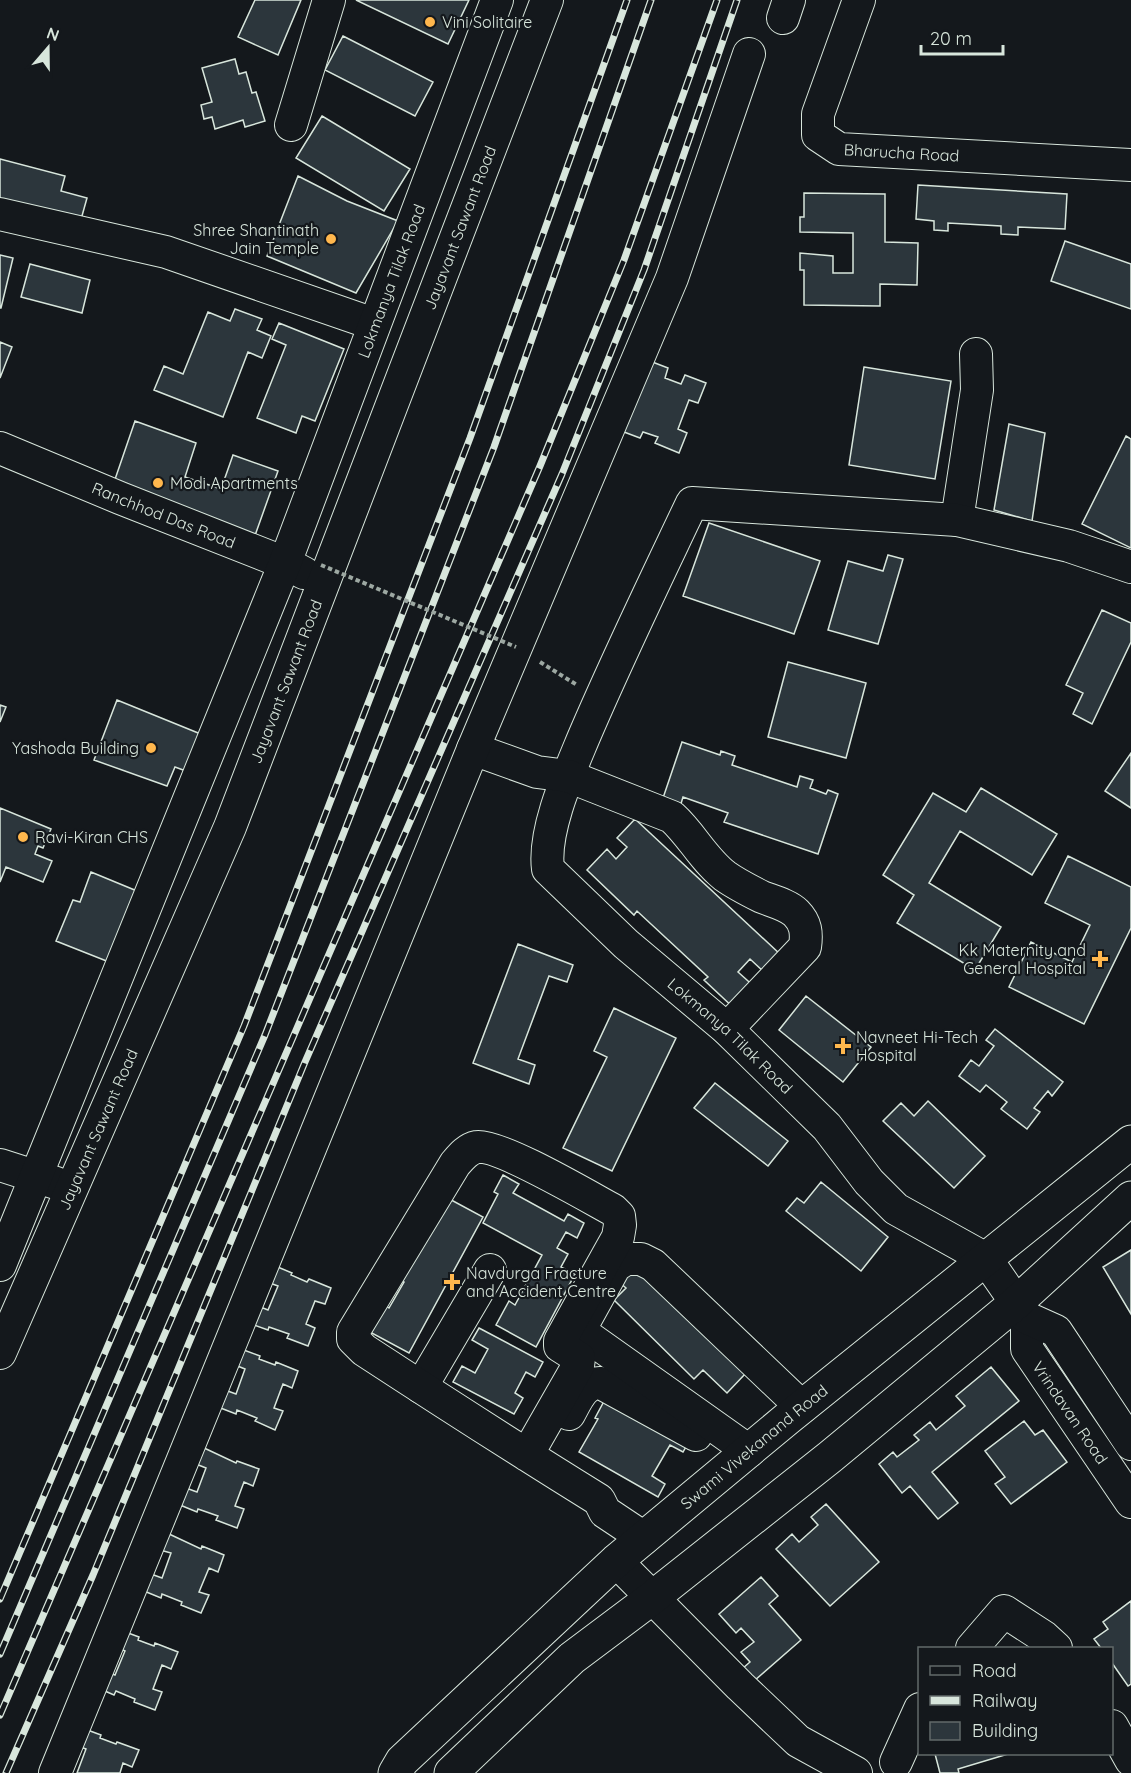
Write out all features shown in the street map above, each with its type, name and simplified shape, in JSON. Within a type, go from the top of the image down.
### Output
[{"type":"main road","name":"Swami Vivekanand Road","points":[[395,1773],[402,1761],[616,1561],[802,1407],[1131,1142]]},
{"type":"main road","points":[[451,1773],[572,1658],[1022,1311],[1131,1198]]},
{"type":"street","points":[[291,125],[329,0]]},
{"type":"street","name":"Lokmanya Tilak Road","points":[[285,563],[496,0]]},
{"type":"street","name":"Jayavant Sawant Road","points":[[0,1353],[9,1306],[72,1189],[230,827],[321,578],[547,0]]},
{"type":"street","name":"Bharucha Road","points":[[859,0],[818,114],[818,135],[839,149],[1131,165]]},
{"type":"street","points":[[55,1773],[473,749],[526,653],[672,278],[749,54]]},
{"type":"street","points":[[0,214],[166,252],[374,324]]},
{"type":"street","points":[[976,354],[977,390],[957,520],[1069,546],[1131,567]]},
{"type":"street","name":"Ranchhod Das Road","points":[[0,448],[321,578]]},
{"type":"street","name":"Lokmanya Tilak Road","points":[[957,520],[692,503],[604,689],[568,776],[549,837],[546,855],[548,869],[626,944],[727,1029],[827,1127],[869,1182],[896,1209],[986,1259]]},
{"type":"street","points":[[0,1265],[285,563]]},
{"type":"street","points":[[473,749],[537,772],[568,776],[672,818],[685,829],[695,847],[725,876],[762,897],[794,911],[804,924],[807,934],[806,947],[727,1029]]},
{"type":"street","points":[[534,1460],[578,1366],[579,1358],[560,1346],[560,1341],[618,1237],[619,1216],[613,1210],[523,1162],[494,1150],[475,1148],[463,1155],[353,1332],[353,1339],[422,1388],[534,1460],[599,1500],[605,1512],[651,1532]]},
{"type":"street","points":[[0,1165],[72,1189]]},
{"type":"street","points":[[744,1455],[584,1334],[584,1322],[615,1266],[626,1259],[641,1259],[652,1265],[802,1407]]},
{"type":"street","points":[[986,1259],[1022,1311],[1056,1331],[1131,1444]]},
{"type":"street","points":[[422,1388],[490,1270]]},
{"type":"street","name":"Vrindavan Road","points":[[1022,1311],[1027,1349],[1131,1502]]},
{"type":"street","points":[[534,1460],[584,1388],[593,1382],[601,1383],[744,1455]]},
{"type":"street","points":[[616,1561],[798,1741],[856,1773]]},
{"type":"street","points":[[973,1647],[1004,1611],[1044,1637],[1055,1647]]},
{"type":"street","points":[[897,1762],[918,1714]]},
{"type":"path","points":[[321,578],[526,653],[581,687]]},
{"type":"building","points":[[255,0],[301,0],[278,55],[238,37]]},
{"type":"building","name":"Vini Solitaire","points":[[356,0],[469,0],[448,44]]},
{"type":"building","points":[[343,36],[433,82],[415,116],[325,70]]},
{"type":"building","points":[[235,59],[239,74],[246,72],[252,93],[256,92],[265,121],[245,127],[243,120],[215,129],[212,117],[204,119],[201,105],[212,102],[202,68]]},
{"type":"building","points":[[322,116],[410,169],[384,211],[296,158]]},
{"type":"building","points":[[0,159],[65,176],[61,191],[87,198],[80,223],[0,202]]},
{"type":"building","name":"Shree Shantinath Jain Temple","points":[[298,176],[347,201],[398,221],[356,293],[267,256]]},
{"type":"building","points":[[918,185],[1067,194],[1065,229],[1018,227],[1018,235],[1001,234],[1001,226],[948,223],[948,231],[934,230],[934,221],[916,219]]},
{"type":"building","points":[[804,193],[885,194],[885,242],[918,243],[917,285],[880,284],[880,306],[804,305],[804,270],[800,270],[800,253],[833,256],[833,273],[853,273],[853,233],[800,232],[800,217],[804,217]]},
{"type":"building","points":[[1065,241],[1131,264],[1131,309],[1051,281]]},
{"type":"building","points":[[0,255],[13,258],[1,308],[0,308]]},
{"type":"building","points":[[30,264],[90,280],[82,313],[21,297]]},
{"type":"building","points":[[235,309],[262,319],[257,330],[271,336],[262,358],[248,352],[223,417],[154,390],[164,366],[183,374],[208,312],[230,321]]},
{"type":"building","points":[[279,323],[344,349],[315,421],[302,416],[296,433],[257,418],[286,345],[272,339]]},
{"type":"building","points":[[0,342],[12,347],[0,378]]},
{"type":"building","points":[[642,358],[668,368],[665,378],[681,384],[685,375],[706,383],[698,403],[689,400],[678,429],[687,433],[679,453],[655,443],[658,437],[643,432],[640,438],[616,429]]},
{"type":"building","points":[[864,367],[951,381],[935,479],[849,465]]},
{"type":"building","name":"Modi Apartments","points":[[135,421],[196,443],[185,477],[221,489],[233,455],[278,471],[253,541],[111,491]]},
{"type":"building","points":[[1009,424],[1045,433],[1032,521],[994,510]]},
{"type":"building","points":[[1126,436],[1131,439],[1131,548],[1082,524]]},
{"type":"building","points":[[709,523],[820,561],[794,634],[683,596]]},
{"type":"building","points":[[888,555],[903,559],[878,644],[828,630],[848,561],[883,571]]},
{"type":"building","points":[[1102,610],[1131,623],[1131,642],[1092,724],[1073,714],[1083,693],[1066,685]]},
{"type":"building","points":[[788,662],[866,683],[846,758],[768,737]]},
{"type":"building","name":"Yashoda Building","points":[[117,700],[208,737],[194,774],[175,767],[167,786],[94,760]]},
{"type":"building","points":[[0,705],[6,707],[0,722]]},
{"type":"building","points":[[682,742],[720,755],[721,751],[735,756],[732,765],[797,787],[800,776],[813,780],[810,788],[826,794],[828,790],[838,794],[818,854],[724,822],[728,813],[683,797],[680,807],[662,801]]},
{"type":"building","points":[[1131,753],[1131,808],[1105,791]]},
{"type":"building","points":[[981,788],[1057,834],[1032,875],[960,831],[929,883],[1001,927],[975,970],[897,923],[914,895],[883,875],[933,793],[966,812]]},
{"type":"building","name":"Ravi-Kiran CHS","points":[[0,808],[51,829],[43,848],[38,846],[35,854],[52,861],[43,882],[6,867],[0,882]]},
{"type":"building","points":[[635,819],[781,955],[764,972],[750,959],[738,972],[757,989],[737,1011],[704,980],[708,977],[637,911],[634,915],[587,870],[607,849],[616,859],[627,847],[617,838]]},
{"type":"building","points":[[1068,856],[1131,887],[1131,928],[1084,1024],[1009,987],[1031,942],[1072,962],[1090,925],[1045,903]]},
{"type":"building","points":[[91,872],[137,891],[109,962],[56,941],[73,900],[80,902]]},
{"type":"building","points":[[518,944],[573,965],[567,982],[549,976],[518,1059],[535,1065],[529,1084],[473,1063]]},
{"type":"building","points":[[806,996],[871,1047],[843,1082],[779,1030]]},
{"type":"building","points":[[614,1008],[676,1038],[612,1171],[563,1148],[607,1057],[594,1051]]},
{"type":"building","points":[[995,1029],[1063,1082],[1052,1096],[1048,1091],[1034,1108],[1040,1112],[1027,1129],[1001,1109],[1007,1102],[986,1085],[980,1092],[959,1076],[971,1060],[979,1066],[994,1046],[986,1040]]},
{"type":"building","points":[[715,1083],[788,1141],[768,1166],[694,1108]]},
{"type":"building","points":[[928,1101],[985,1156],[954,1188],[883,1121],[901,1103],[914,1116]]},
{"type":"building","points":[[503,1175],[519,1184],[513,1193],[564,1221],[568,1214],[584,1223],[577,1238],[566,1232],[557,1248],[568,1254],[561,1267],[575,1274],[536,1347],[496,1325],[509,1301],[515,1305],[542,1255],[483,1223],[498,1194],[494,1192]]},
{"type":"building","points":[[821,1182],[888,1237],[861,1271],[786,1211],[797,1198],[804,1203]]},
{"type":"building","points":[[442,1195],[483,1217],[409,1353],[368,1331],[383,1304],[389,1308],[404,1282],[397,1279]]},
{"type":"building","points":[[1131,1250],[1131,1314],[1103,1267]]},
{"type":"building","points":[[273,1265],[307,1282],[309,1279],[331,1288],[325,1304],[315,1301],[306,1324],[315,1328],[308,1346],[287,1338],[289,1334],[251,1324],[258,1306],[268,1310],[278,1286],[267,1282]]},
{"type":"building","points":[[635,1265],[746,1373],[727,1393],[703,1370],[694,1379],[614,1300],[626,1288],[619,1282]]},
{"type":"building","points":[[479,1328],[543,1362],[535,1377],[526,1372],[515,1393],[523,1398],[514,1414],[453,1382],[462,1366],[475,1373],[488,1349],[472,1340]]},
{"type":"building","points":[[241,1349],[260,1356],[259,1359],[275,1365],[276,1362],[298,1371],[292,1388],[283,1384],[274,1408],[283,1411],[275,1430],[255,1421],[257,1418],[237,1410],[236,1414],[218,1407],[225,1390],[236,1394],[245,1369],[235,1365]]},
{"type":"building","points":[[991,1367],[1019,1401],[932,1472],[958,1503],[938,1519],[910,1486],[902,1493],[879,1464],[893,1452],[897,1457],[919,1440],[914,1435],[930,1422],[936,1430],[965,1406],[956,1396]]},
{"type":"building","points":[[609,1392],[691,1438],[683,1452],[670,1445],[652,1476],[665,1484],[658,1497],[579,1452],[598,1419],[595,1418]]},
{"type":"building","points":[[1024,1421],[1035,1435],[1043,1430],[1067,1462],[1011,1504],[995,1484],[1005,1477],[985,1451]]},
{"type":"building","points":[[202,1447],[236,1463],[237,1461],[259,1469],[253,1486],[244,1482],[235,1506],[244,1509],[237,1528],[216,1520],[218,1516],[198,1509],[197,1512],[180,1505],[186,1488],[197,1492],[206,1468],[196,1464]]},
{"type":"building","points":[[826,1504],[879,1562],[830,1606],[776,1549],[792,1534],[799,1542],[818,1525],[811,1517]]},
{"type":"building","points":[[167,1533],[201,1549],[202,1546],[224,1555],[218,1572],[209,1568],[199,1592],[209,1595],[201,1613],[162,1594],[161,1598],[144,1591],[151,1574],[162,1578],[171,1553],[160,1550]]},
{"type":"building","points":[[761,1577],[778,1596],[769,1604],[801,1640],[754,1681],[743,1668],[750,1662],[741,1652],[754,1642],[741,1628],[736,1633],[719,1614]]},
{"type":"building","points":[[1131,1601],[1131,1684],[1128,1686],[1113,1664],[1113,1647],[1100,1647],[1094,1639],[1108,1629],[1103,1622]]},
{"type":"building","points":[[120,1630],[139,1637],[138,1640],[154,1646],[155,1643],[178,1652],[171,1669],[162,1665],[153,1689],[162,1692],[155,1710],[134,1702],[135,1699],[116,1691],[114,1695],[98,1688],[104,1671],[115,1675],[125,1651],[114,1646]]},
{"type":"building","points":[[82,1728],[101,1735],[100,1738],[139,1750],[132,1767],[123,1763],[120,1773],[77,1773],[86,1749],[75,1745]]},
{"type":"building","points":[[935,1755],[1005,1755],[958,1769],[959,1773],[940,1773]]},
{"type":"railway","points":[[0,1599],[244,1026],[470,438],[627,0]]},
{"type":"railway","points":[[0,1654],[265,1035],[494,447],[651,0]]},
{"type":"railway","points":[[0,1715],[540,466],[624,260],[717,0]]},
{"type":"railway","points":[[6,1773],[93,1575],[305,1062],[562,474],[644,270],[737,0]]},
{"type":"place","name":"Vini Solitaire","points":[[430,22]]},
{"type":"place","name":"Shree Shantinath Jain Temple","points":[[331,239]]},
{"type":"place","name":"Modi Apartments","points":[[158,483]]},
{"type":"place","name":"Yashoda Building","points":[[151,748]]},
{"type":"place","name":"Ravi-Kiran CHS","points":[[23,837]]},
{"type":"place","name":"Kk Maternity and General Hospital","points":[[1100,959]]},
{"type":"place","name":"Navneet Hi-Tech Hospital","points":[[843,1046]]},
{"type":"place","name":"Navdurga Fracture and Accident Centre","points":[[452,1282]]}]
